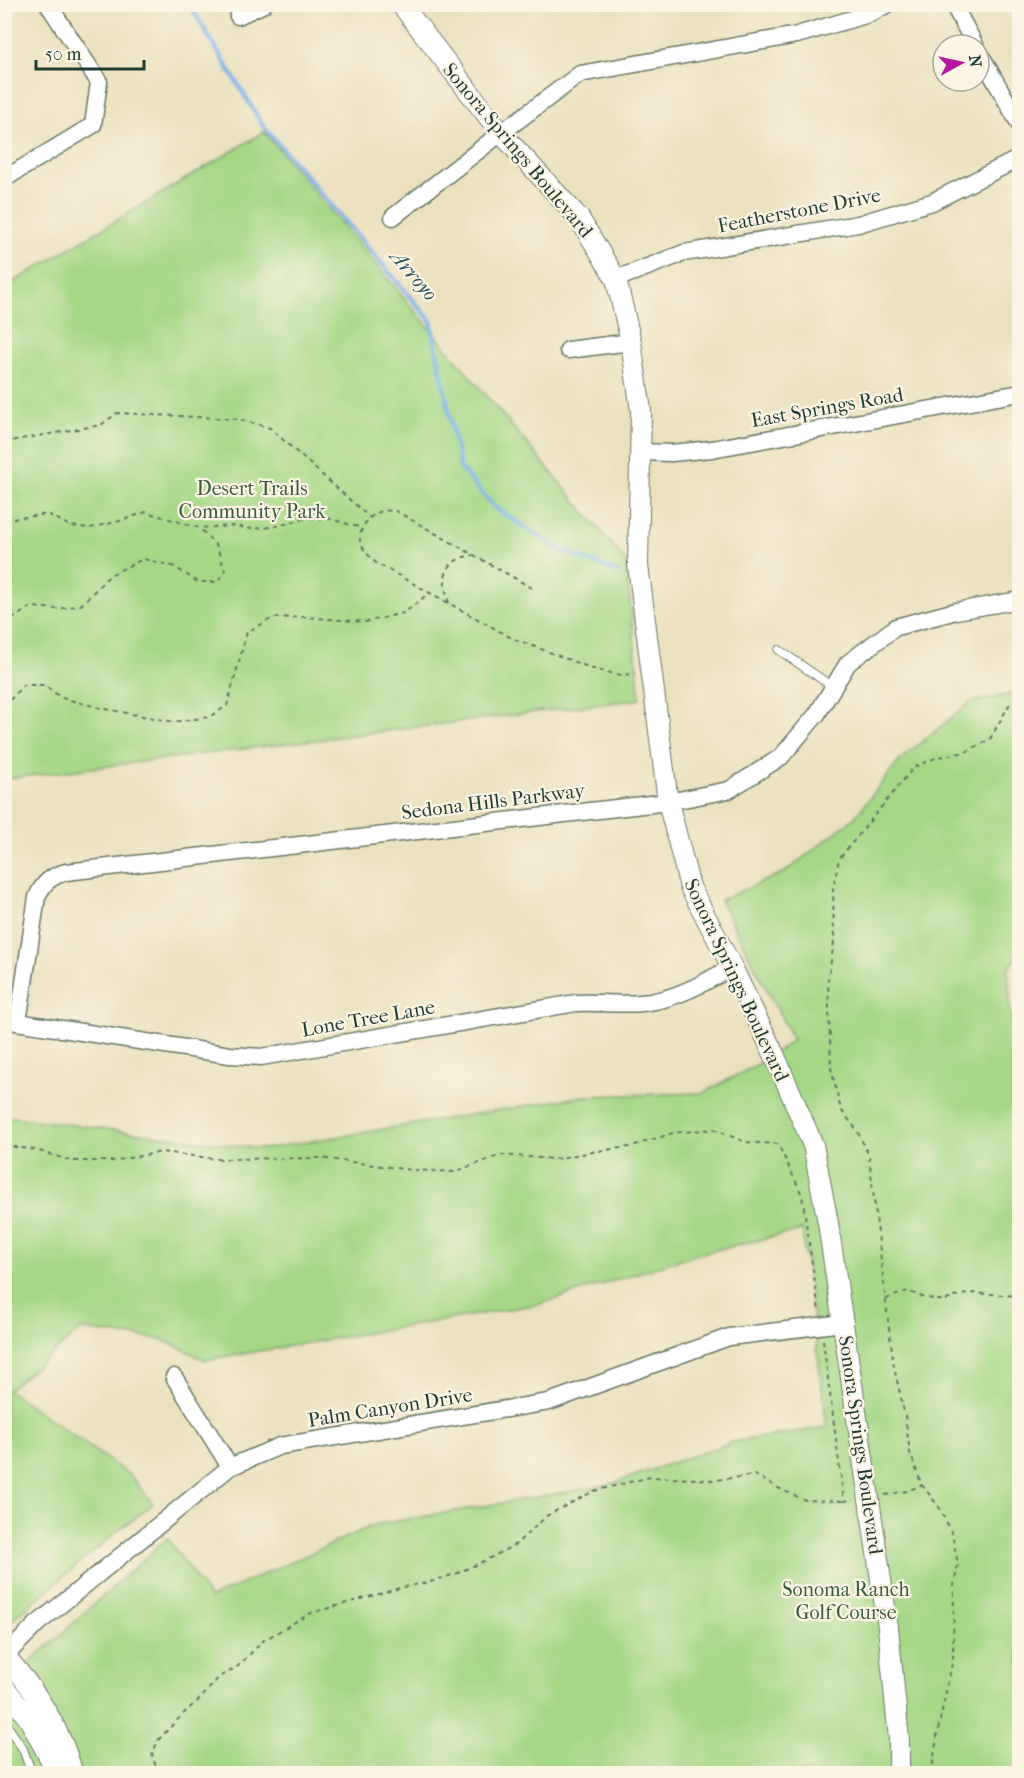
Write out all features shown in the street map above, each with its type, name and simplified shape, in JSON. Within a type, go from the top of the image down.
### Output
[{"type":"street","points":[[4,179],[93,125],[99,82],[48,4]]},
{"type":"street","points":[[238,16],[264,4]]},
{"type":"street","name":"Sonora Springs Boulevard","points":[[401,4],[501,133],[579,218],[616,279],[631,342],[641,411],[638,564],[668,802],[690,887],[774,1054],[813,1145],[828,1223],[888,1627],[899,1740],[899,1773]]},
{"type":"street","points":[[393,217],[580,74],[797,35],[869,14],[888,4]]},
{"type":"street","points":[[953,4],[969,33]]},
{"type":"street","points":[[991,73],[1020,125]]},
{"type":"street","name":"Featherstone Drive","points":[[616,279],[684,253],[858,224],[932,202],[1020,158]]},
{"type":"street","points":[[568,350],[631,342]]},
{"type":"street","name":"East Springs Road","points":[[641,452],[671,453],[712,449],[1020,393]]},
{"type":"street","name":"Sedona Hills Parkway","points":[[11,1021],[37,897],[44,884],[59,874],[668,802],[729,790],[781,757],[817,714],[848,663],[896,627],[956,612],[1020,600]]},
{"type":"street","name":"Lone Tree Lane","points":[[11,1021],[230,1055],[261,1057],[565,1005],[655,1001],[691,989],[732,967]]},
{"type":"street","name":"Palm Canyon Drive","points":[[5,1656],[37,1624],[230,1467],[280,1446],[549,1402],[729,1337],[843,1323]]},
{"type":"street","points":[[174,1377],[230,1467]]},
{"type":"street","points":[[5,1656],[44,1707],[69,1759],[73,1773]]},
{"type":"street","points":[[4,1687],[29,1719],[56,1773]]},
{"type":"lane","points":[[778,650],[833,687]]},
{"type":"lane","points":[[4,1721],[23,1749],[32,1773]]},
{"type":"path","points":[[4,442],[101,425],[117,413],[238,418],[270,428],[370,518]]},
{"type":"path","points":[[532,588],[396,511],[382,511],[370,518],[362,528],[360,541],[376,563],[512,638],[596,670],[621,675],[652,672]]},
{"type":"path","points":[[4,520],[48,514],[70,526],[90,528],[146,512],[200,528],[234,526],[253,529],[277,526],[307,518],[331,519],[362,528]]},
{"type":"path","points":[[4,624],[31,607],[58,609],[81,606],[110,575],[143,559],[172,566],[198,582],[217,582],[225,571],[217,547],[200,528]]},
{"type":"path","points":[[448,603],[443,587],[445,574],[452,564],[462,557],[473,555]]},
{"type":"path","points":[[4,707],[23,685],[44,686],[62,698],[174,722],[209,717],[227,706],[248,632],[273,618],[305,617],[365,622],[404,613],[429,593]]},
{"type":"path","points":[[931,1773],[953,1659],[954,1585],[958,1564],[952,1533],[939,1507],[922,1485],[910,1453],[905,1416],[894,1367],[868,1156],[857,1130],[841,1110],[831,1068],[828,980],[834,942],[833,888],[839,859],[914,767],[938,757],[966,752],[990,740],[1009,705],[1020,702]]},
{"type":"path","points":[[4,1147],[36,1150],[72,1161],[113,1161],[162,1152],[216,1158],[320,1158],[412,1170],[454,1172],[501,1155],[555,1159],[629,1147],[673,1133],[714,1129],[745,1142],[778,1144],[802,1195],[827,1363],[844,1501]]},
{"type":"path","points":[[886,1299],[908,1291],[922,1297],[944,1301],[974,1293],[1020,1296]]},
{"type":"path","points":[[158,1773],[152,1754],[159,1739],[219,1677],[236,1668],[264,1640],[310,1613],[458,1573],[516,1544],[549,1515],[594,1491],[650,1477],[716,1479],[755,1475],[805,1500],[844,1501],[907,1491],[922,1485]]},
{"type":"green space","name":"Desert Trails Community Park","points":[[264,132],[626,561],[640,699],[5,779],[5,287]]},
{"type":"green space","name":"Sonoma Ranch Golf Course","points":[[1019,693],[1020,954],[1008,969],[1017,1117],[1020,1117],[1019,1773],[5,1773],[5,1681],[47,1647],[167,1538],[210,1598],[374,1525],[608,1485],[733,1442],[827,1427],[802,1230],[694,1255],[540,1304],[205,1360],[161,1339],[81,1330],[8,1390],[131,1476],[153,1504],[5,1626],[5,1116],[263,1149],[585,1096],[703,1093],[764,1061],[793,1040],[720,900],[785,872],[854,818],[901,759],[971,702]]},
{"type":"waterway","name":"Arroyo","points":[[189,4],[264,127],[431,321],[460,468],[494,507],[559,549],[619,573]]}]
